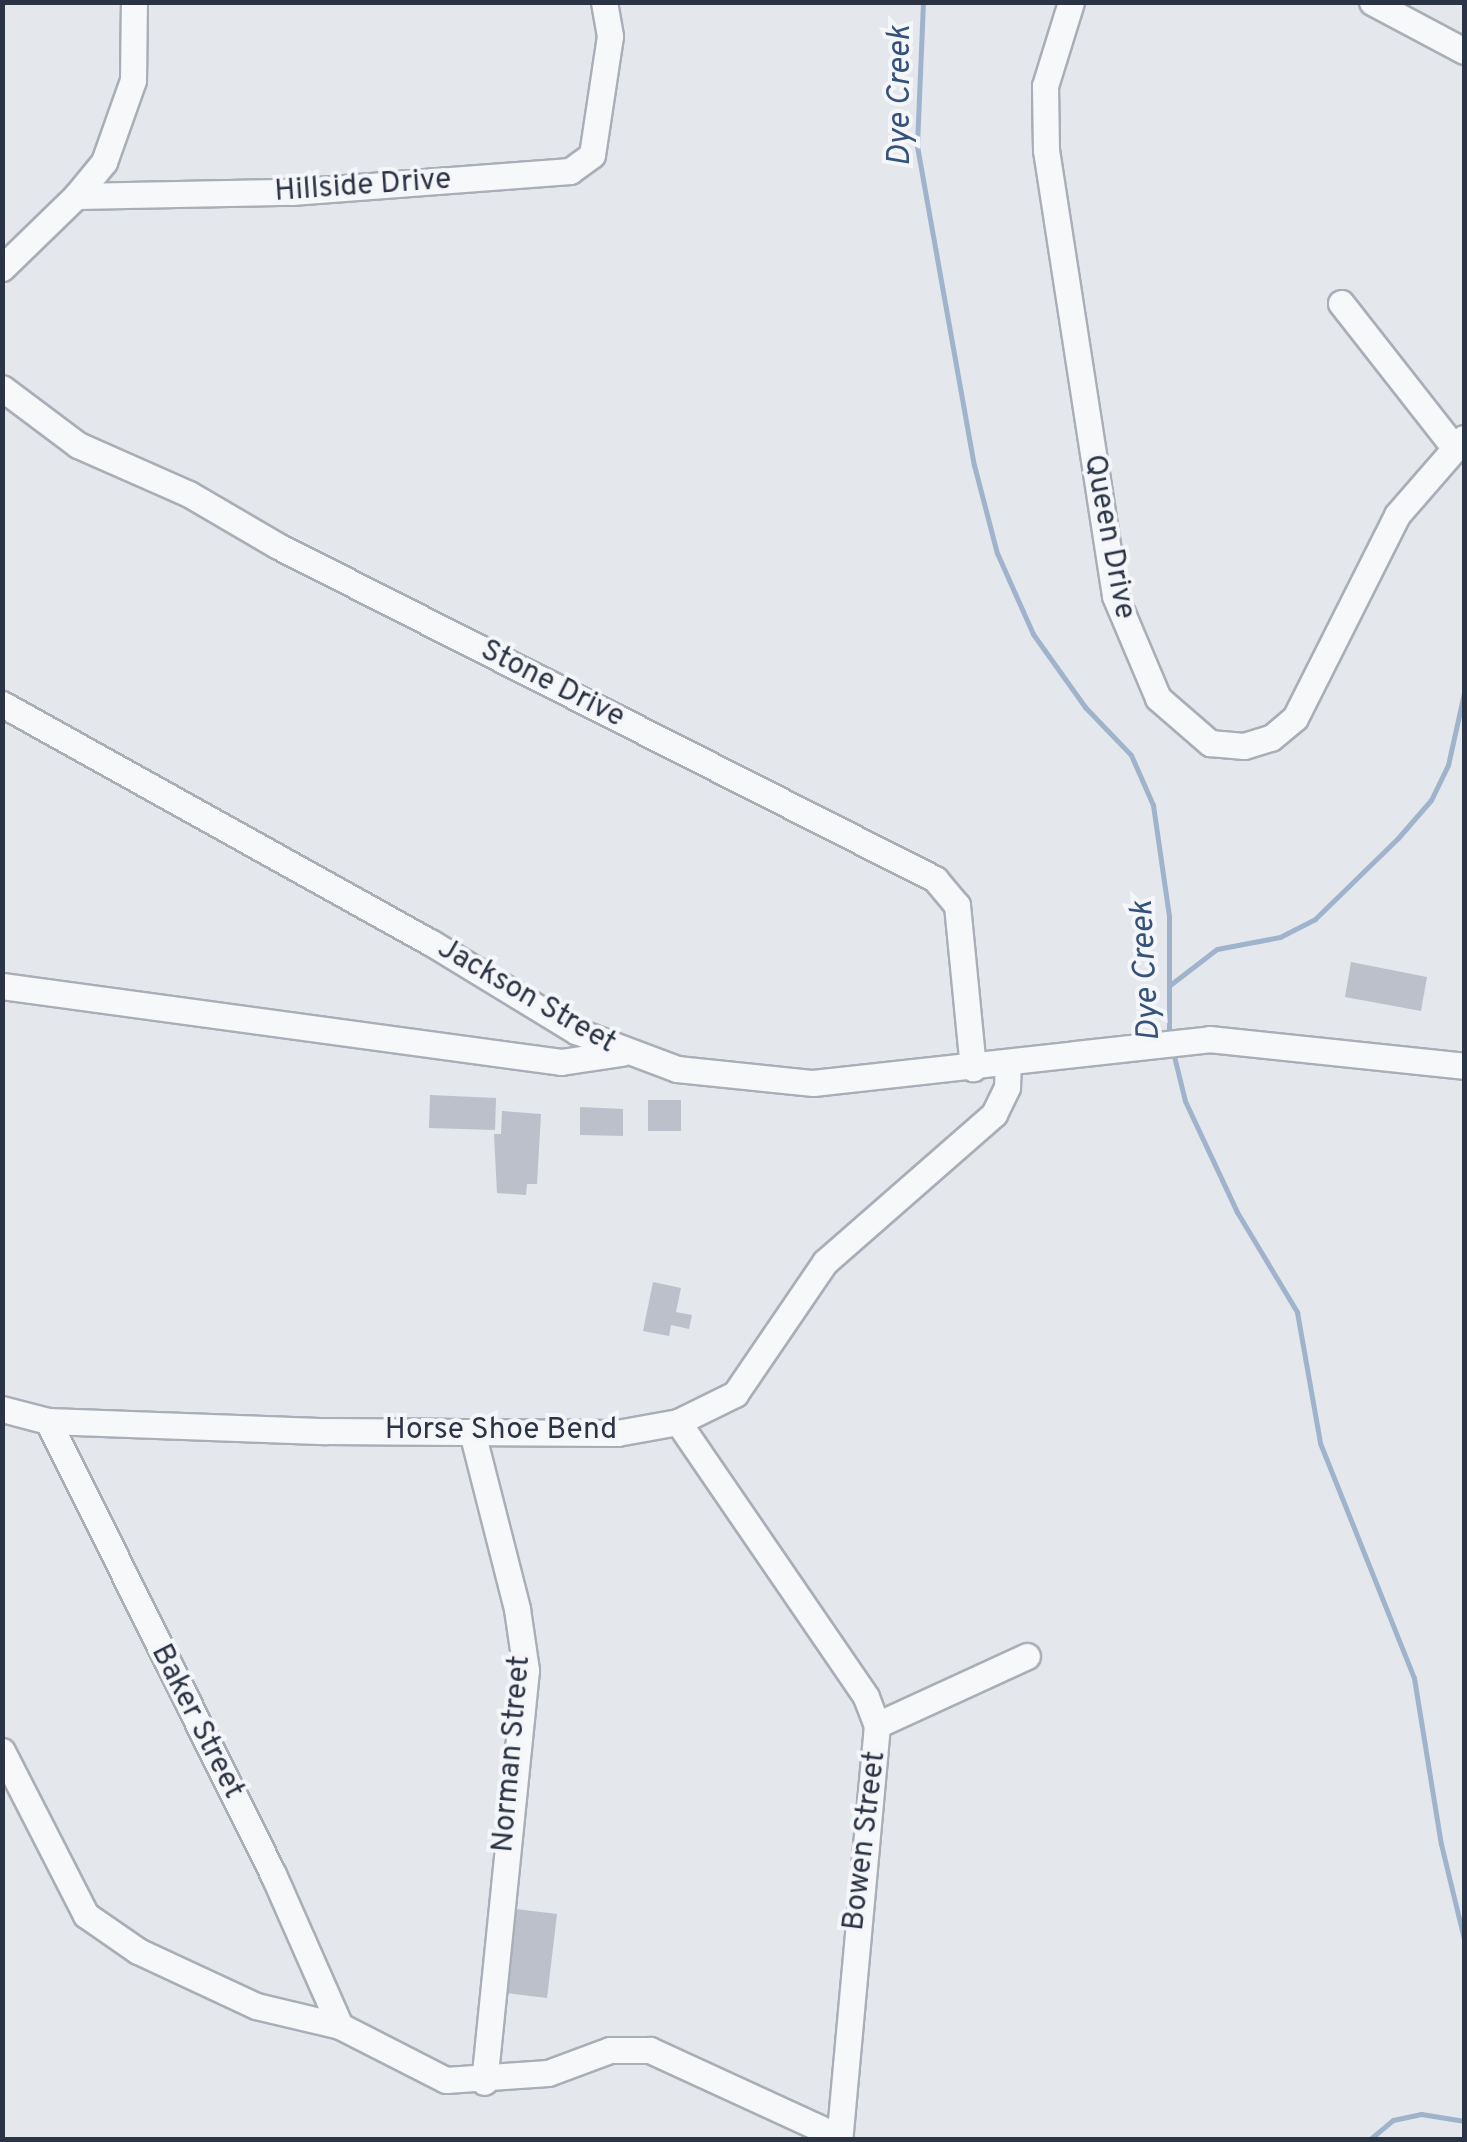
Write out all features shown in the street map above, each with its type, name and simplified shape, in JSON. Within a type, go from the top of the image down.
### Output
[{"type":"street","points":[[2,268],[76,196],[104,162],[133,80],[134,2]]},
{"type":"street","name":"Hillside Drive","points":[[76,196],[292,192],[570,171],[592,155],[610,36],[604,2]]},
{"type":"street","name":"Queen Drive","points":[[1071,2],[1045,86],[1046,150],[1114,596],[1158,698],[1210,743],[1244,746],[1271,738],[1296,718],[1397,515],[1459,442]]},
{"type":"street","points":[[1372,2],[1464,51]]},
{"type":"street","points":[[1340,302],[1459,442]]},
{"type":"street","name":"Stone Drive","points":[[2,388],[78,444],[189,494],[278,546],[935,879],[957,905],[973,1068]]},
{"type":"street","name":"Jackson Street","points":[[2,704],[621,1053],[732,1078],[813,1083],[1209,1039],[1464,1066]]},
{"type":"street","points":[[2,986],[561,1062],[621,1053]]},
{"type":"street","name":"Horse Shoe Bend","points":[[2,1409],[48,1421],[472,1432],[617,1433],[678,1422],[735,1394],[825,1262],[994,1114],[1007,1087],[1008,1063]]},
{"type":"street","name":"Baker Street","points":[[48,1421],[273,1874],[340,2026]]},
{"type":"street","name":"Bowen Street","points":[[678,1422],[866,1698],[877,1725],[839,2138]]},
{"type":"street","name":"Norman Street","points":[[472,1432],[517,1609],[526,1670],[484,2082]]},
{"type":"street","points":[[877,1725],[1027,1656]]},
{"type":"street","points":[[2,1750],[86,1915],[138,1951],[256,2006],[340,2026],[446,2080],[484,2082],[548,2073],[610,2050],[650,2050],[839,2138]]},
{"type":"building","points":[[1351,962],[1427,977],[1421,1011],[1345,997]]},
{"type":"building","points":[[430,1095],[496,1098],[495,1130],[429,1128]]},
{"type":"building","points":[[648,1100],[681,1100],[681,1131],[648,1131]]},
{"type":"building","points":[[580,1107],[623,1109],[623,1136],[580,1135]]},
{"type":"building","points":[[502,1111],[541,1114],[537,1184],[527,1184],[526,1195],[497,1193],[494,1134],[501,1134]]},
{"type":"building","points":[[653,1282],[681,1288],[676,1312],[692,1315],[689,1329],[671,1325],[669,1336],[643,1331]]},
{"type":"building","points":[[516,1909],[557,1914],[547,1998],[505,1993]]},
{"type":"waterway","name":"Dye Creek","points":[[923,2],[917,146],[974,465],[997,553],[1033,634],[1085,707],[1131,755],[1153,805],[1169,916],[1169,1036]]},
{"type":"waterway","points":[[1170,985],[1217,949],[1280,937],[1315,919],[1398,838],[1431,800],[1448,765],[1464,693]]},
{"type":"waterway","name":"Dye Creek","points":[[1173,1052],[1185,1101],[1237,1212],[1297,1312],[1320,1443],[1414,1678],[1441,1844],[1464,1939]]},
{"type":"waterway","points":[[1369,2140],[1393,2120],[1421,2114],[1464,2121]]},
{"type":"waterway","points":[[538,2140],[578,2140]]}]
